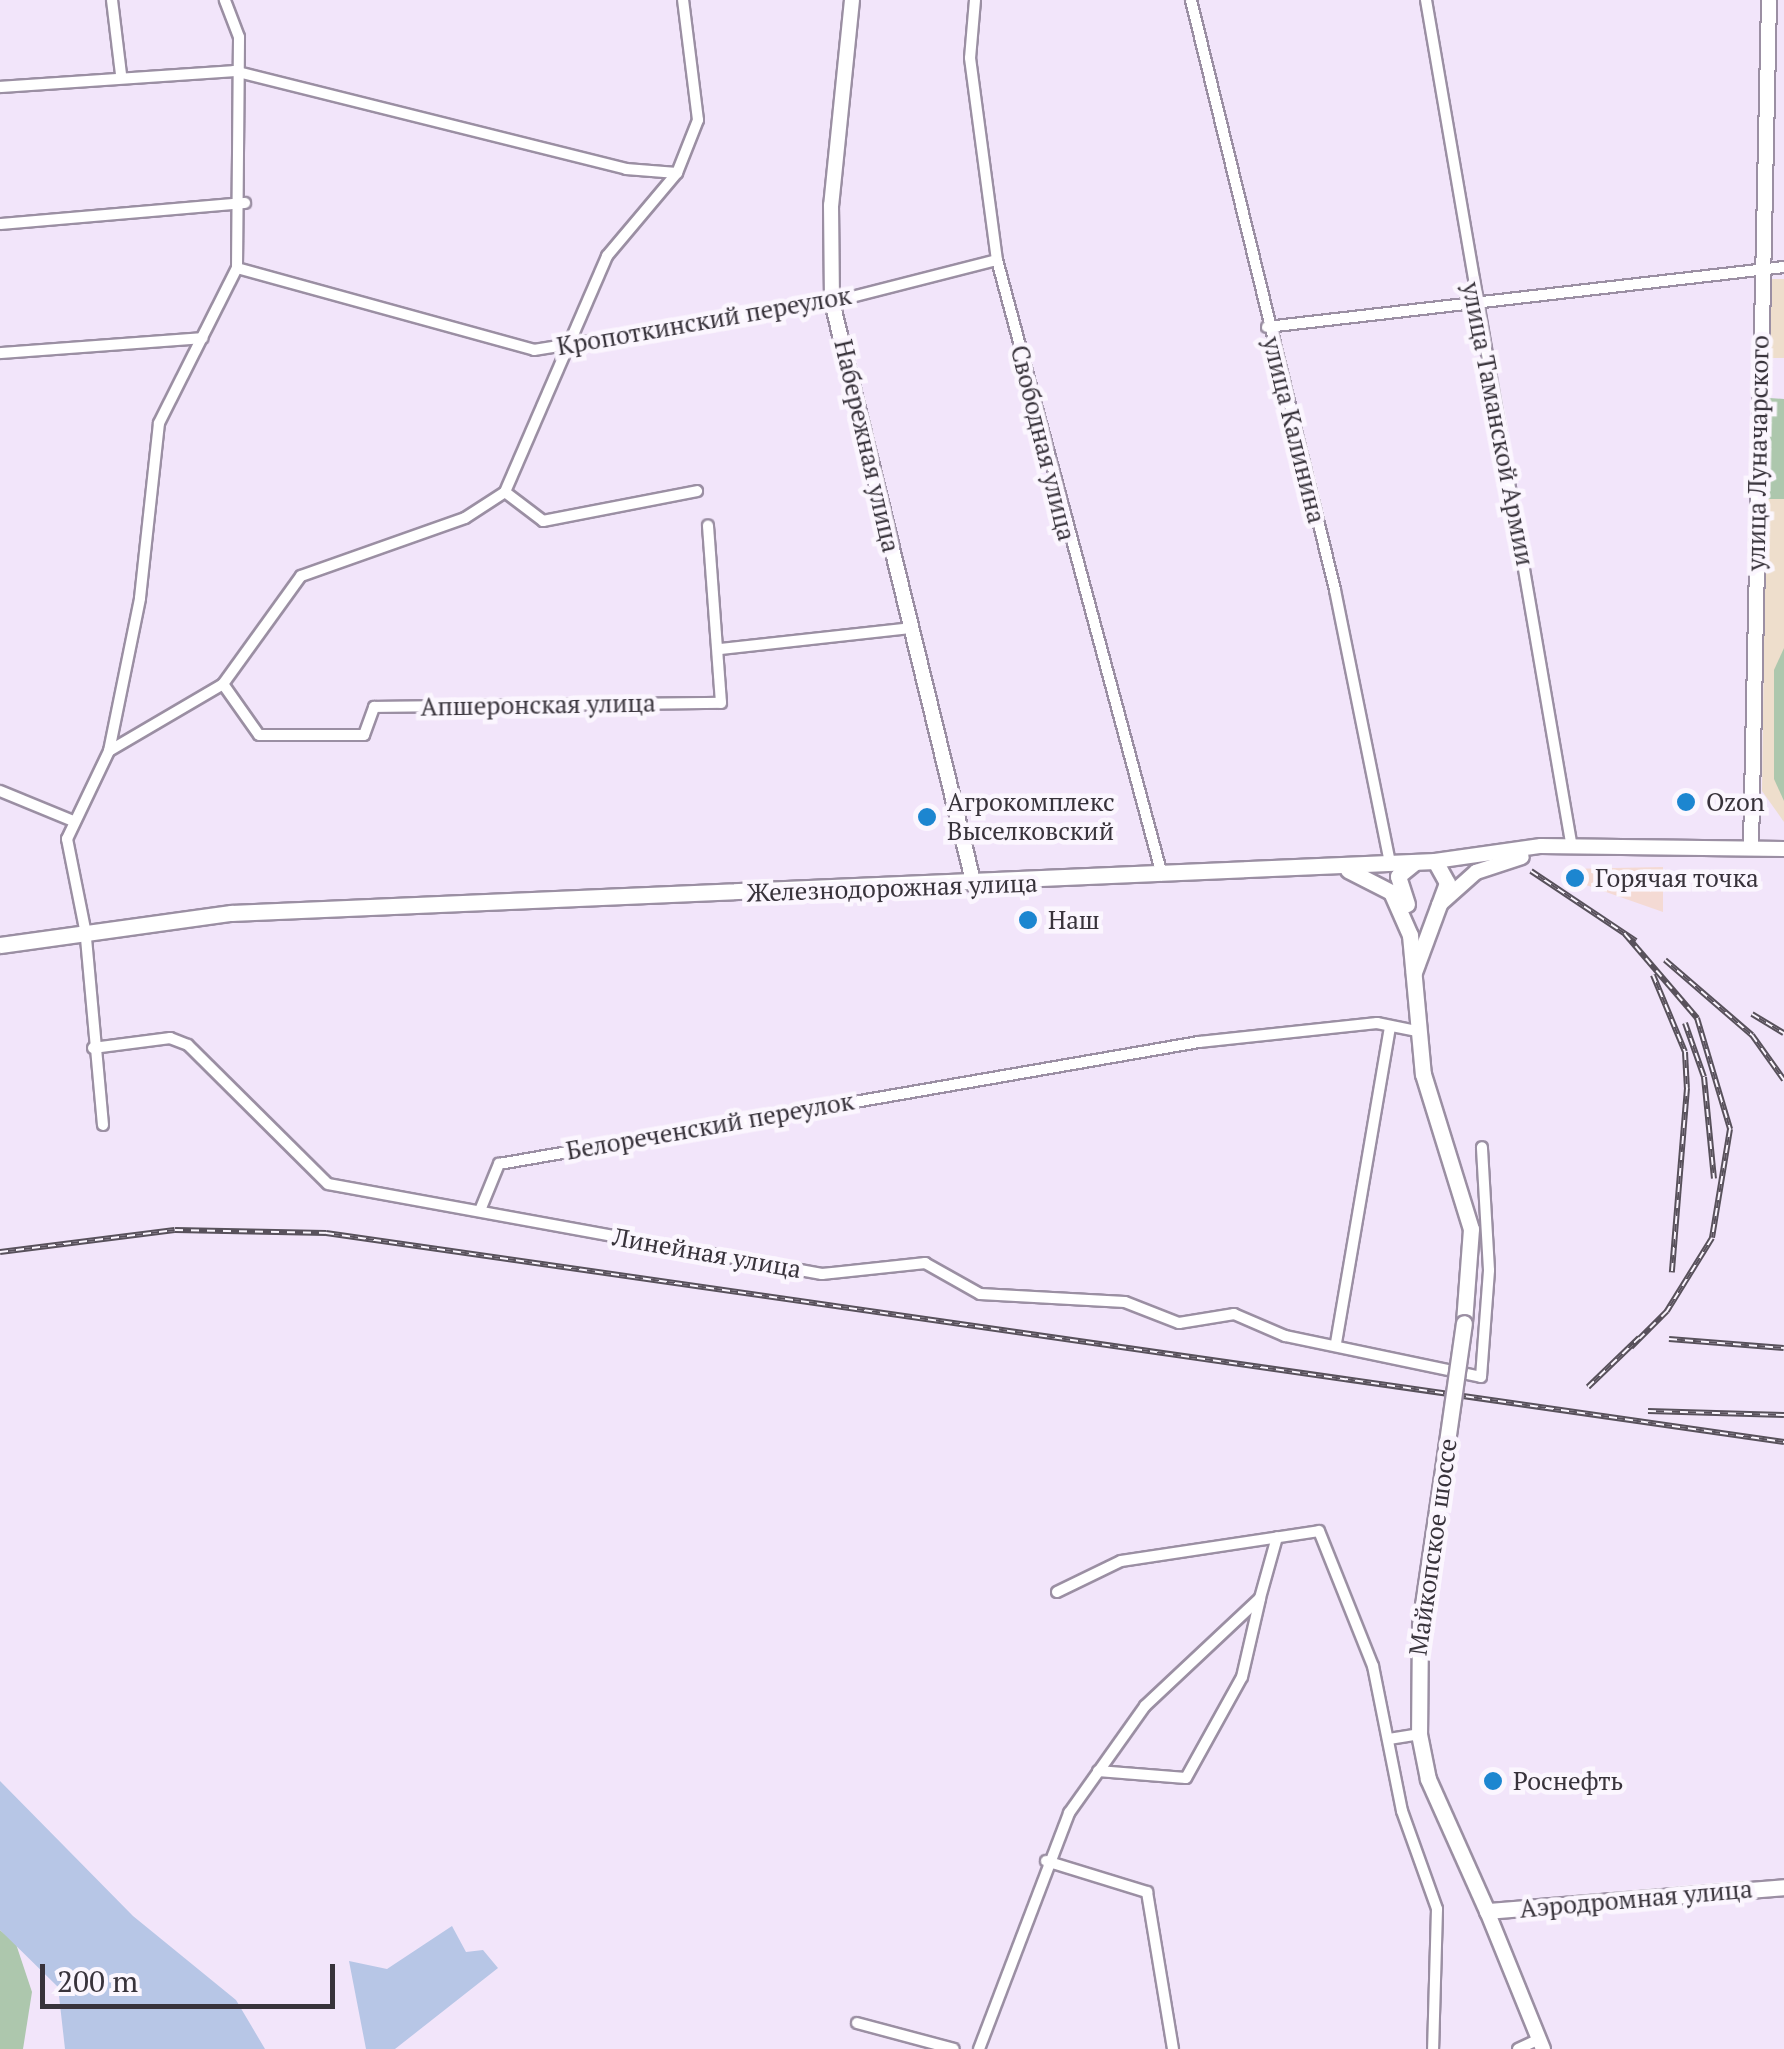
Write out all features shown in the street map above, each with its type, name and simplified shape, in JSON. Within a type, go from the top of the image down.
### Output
[{"type":"main road","name":"Железнодорожная улица","points":[[0,945],[85,929],[231,913],[1162,877],[1429,861]]},
{"type":"main road","points":[[1414,972],[1432,914],[1447,883],[1429,861],[1398,876],[1410,935],[1416,1031]]},
{"type":"main road","points":[[1330,868],[1384,886],[1410,935]]},
{"type":"main road","name":"Майкопское шоссе","points":[[1416,1031],[1467,1204],[1464,1323],[1420,1626],[1419,1734],[1428,1780],[1488,1911]]},
{"type":"main road","name":"Аэродромная улица","points":[[1488,1911],[1784,1887]]},
{"type":"street","points":[[112,0],[120,74]]},
{"type":"street","points":[[103,1125],[85,929],[70,881],[73,821],[109,751],[140,598],[150,458],[202,338],[238,268],[245,203],[234,71],[239,37],[225,0]]},
{"type":"street","points":[[109,751],[223,684],[300,576],[465,518],[505,492],[608,256],[677,173],[698,120],[684,0]]},
{"type":"street","name":"Набережная улица","points":[[852,0],[835,150],[832,302],[974,885]]},
{"type":"street","name":"Свободная улица","points":[[975,0],[970,58],[997,260],[1162,877]]},
{"type":"street","name":"улица Калинина","points":[[1190,0],[1267,327],[1335,590],[1390,862]]},
{"type":"street","name":"улица Таманской Армии","points":[[1426,0],[1474,307],[1571,848]]},
{"type":"street","name":"улица Луначарского","points":[[1752,846],[1768,0]]},
{"type":"street","points":[[0,87],[120,74],[234,71],[626,169],[677,173]]},
{"type":"street","points":[[0,224],[245,203]]},
{"type":"street","name":"Кропоткинский переулок","points":[[238,268],[534,350],[832,302],[997,260]]},
{"type":"street","points":[[1267,327],[1474,307],[1784,267]]},
{"type":"street","points":[[0,353],[202,338]]},
{"type":"street","points":[[505,492],[543,522],[697,491]]},
{"type":"street","name":"Апшеронская улица","points":[[223,684],[259,734],[364,735],[374,707],[721,703],[721,649],[708,525]]},
{"type":"street","points":[[721,649],[910,628]]},
{"type":"street","points":[[0,791],[73,821]]},
{"type":"street","points":[[1432,914],[1476,872],[1571,848]]},
{"type":"street","name":"Железнодорожная улица","points":[[1429,861],[1571,848],[1784,848]]},
{"type":"street","points":[[1336,1344],[1390,1027]]},
{"type":"street","name":"Белореченский переулок","points":[[481,1208],[499,1164],[1032,1067],[1390,1027],[1416,1031]]},
{"type":"street","points":[[93,1048],[170,1038],[188,1045],[328,1184],[481,1208]]},
{"type":"street","name":"Линейная улица","points":[[481,1208],[822,1274],[925,1264],[980,1294],[1125,1302],[1180,1322],[1234,1314],[1285,1336],[1481,1378],[1490,1270],[1482,1147]]},
{"type":"street","points":[[1057,1592],[1121,1561],[1319,1531],[1373,1666],[1402,1811],[1437,1909],[1433,2049]]},
{"type":"street","points":[[1098,1771],[1186,1778],[1242,1677],[1277,1537]]},
{"type":"street","points":[[979,2049],[1046,1861],[1098,1771],[1180,1669],[1260,1598]]},
{"type":"street","points":[[1390,1739],[1419,1734]]},
{"type":"street","points":[[1046,1861],[1147,1892],[1173,2049]]},
{"type":"street","name":"Майкопское шоссе","points":[[1488,1911],[1541,2044]]},
{"type":"street","points":[[856,2023],[954,2049]]},
{"type":"street","points":[[1518,2049],[1541,2044]]},
{"type":"shaded area","points":[[1770,279],[1784,279],[1784,358],[1770,358]]},
{"type":"shaded area","points":[[1766,499],[1784,499],[1784,822],[1762,791]]},
{"type":"shaded area","points":[[1663,867],[1663,912],[1566,878],[1567,869]]},
{"type":"green space","points":[[1769,398],[1784,399],[1784,499],[1766,499]]},
{"type":"green space","points":[[1784,648],[1784,801],[1774,779],[1774,670]]},
{"type":"green space","points":[[0,1930],[16,1944],[32,1992],[23,2049],[0,2049]]},
{"type":"water","points":[[0,1781],[133,1916],[236,2000],[265,2049],[65,2049],[58,1987],[0,1930]]},
{"type":"water","points":[[452,1926],[466,1952],[483,1950],[498,1968],[395,2049],[366,2049],[349,1961],[387,1969]]},
{"type":"railway","points":[[1531,871],[1636,941]]},
{"type":"railway","points":[[1625,934],[1697,1018],[1730,1129],[1712,1238],[1667,1311],[1631,1347]]},
{"type":"railway","points":[[1665,960],[1752,1035],[1784,1080]]},
{"type":"railway","points":[[1653,975],[1685,1052],[1687,1088],[1672,1272]]},
{"type":"railway","points":[[1752,1014],[1784,1033]]},
{"type":"railway","points":[[1685,1023],[1704,1077],[1714,1179]]},
{"type":"railway","points":[[0,1252],[175,1230],[326,1233],[1784,1442]]},
{"type":"railway","points":[[1588,1387],[1639,1338]]},
{"type":"railway","points":[[1669,1339],[1784,1348]]},
{"type":"railway","points":[[1648,1411],[1784,1415]]},
{"type":"place","name":"Ozon","points":[[1686,802]]},
{"type":"place","name":"Агрокомплекс Выселковский","points":[[927,817]]},
{"type":"place","name":"Горячая точка","points":[[1575,878]]},
{"type":"place","name":"Наш","points":[[1028,920]]},
{"type":"place","name":"Роснефть","points":[[1493,1781]]}]
